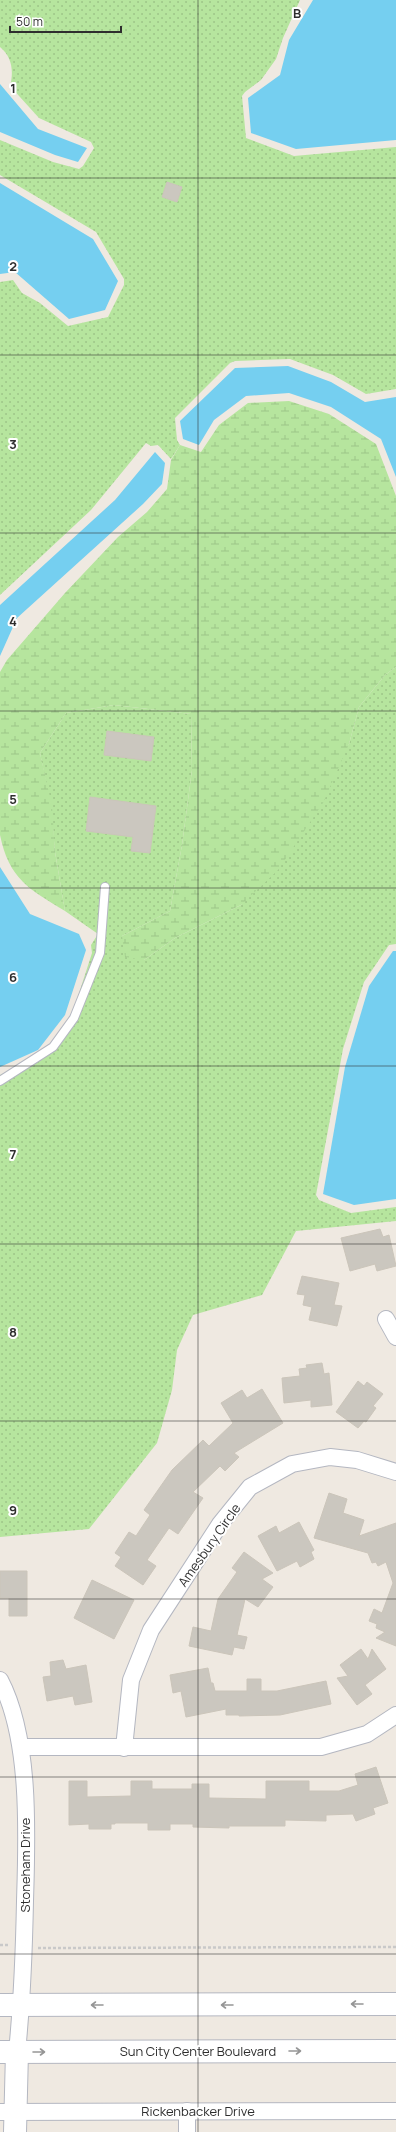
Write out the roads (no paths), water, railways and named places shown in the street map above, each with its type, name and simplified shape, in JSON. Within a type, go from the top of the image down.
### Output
[{"type":"main road","points":[[0,2005],[396,2004]]},
{"type":"main road","name":"Sun City Center Boulevard","points":[[9,2052],[396,2051]]},
{"type":"main road","points":[[9,2052],[10,2119]]},
{"type":"street","points":[[386,1319],[396,1337]]},
{"type":"street","name":"Amesbury Circle","points":[[124,1748],[131,1680],[151,1630],[220,1524],[250,1488],[292,1464],[330,1457],[357,1460],[396,1472]]},
{"type":"street","name":"Stoneham Drive","points":[[0,1680],[8,1696],[21,1747],[27,1841],[22,2005],[9,2052]]},
{"type":"street","points":[[21,1747],[321,1747],[367,1734],[396,1715]]},
{"type":"street","points":[[187,2111],[187,2132]]},
{"type":"street","name":"Rickenbacker Drive","points":[[10,2119],[187,2111],[396,2111]]},
{"type":"lane","points":[[0,1081],[53,1047],[74,1018],[100,953],[105,887]]},
{"type":"water","points":[[313,0],[396,0],[396,140],[296,149],[251,133],[248,98],[280,75],[289,40]]},
{"type":"water","points":[[0,84],[38,129],[87,148],[78,162],[55,155],[0,132]]},
{"type":"water","points":[[0,183],[93,239],[118,281],[105,310],[69,319],[15,272],[0,274]]},
{"type":"water","points":[[288,366],[331,382],[365,402],[396,397],[396,477],[381,439],[331,407],[289,393],[246,396],[214,420],[199,445],[183,439],[180,421],[235,368]]},
{"type":"water","points":[[155,452],[165,463],[162,484],[143,504],[17,618],[0,656],[0,605],[115,500]]},
{"type":"water","points":[[0,867],[30,914],[79,934],[86,950],[65,1015],[38,1050],[0,1067]]},
{"type":"water","points":[[393,951],[396,951],[396,1199],[354,1205],[323,1194],[345,1067],[369,986]]}]
